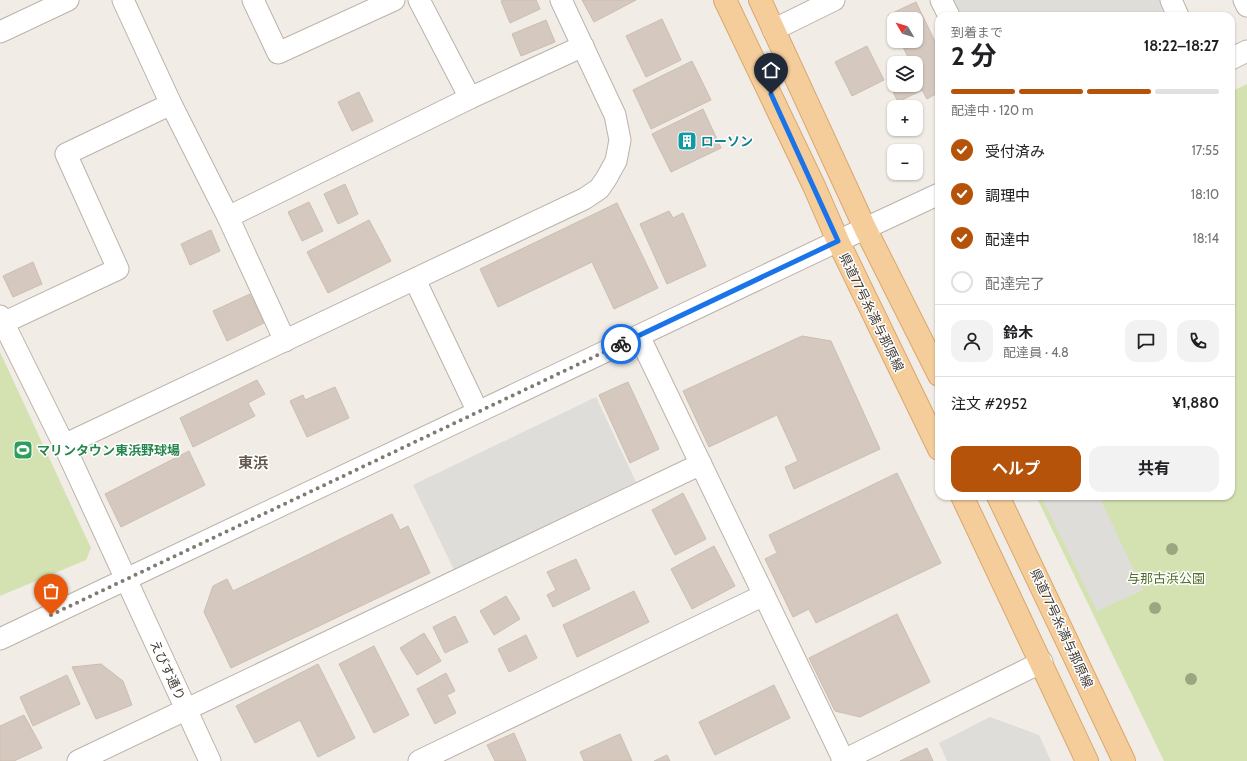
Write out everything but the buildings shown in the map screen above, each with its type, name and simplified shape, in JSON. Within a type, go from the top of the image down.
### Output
[{"type":"main road","name":"県道77号糸満与那原線","points":[[725,0],[811,179],[838,241],[935,441]]},
{"type":"main road","points":[[760,0],[865,228],[935,367]]},
{"type":"main road","points":[[964,500],[1042,662],[1087,761]]},
{"type":"main road","name":"県道77号糸満与那原線","points":[[1000,500],[1124,761]]},
{"type":"street","points":[[0,32],[68,0]]},
{"type":"street","points":[[123,0],[171,104],[228,217],[285,341]]},
{"type":"street","points":[[253,0],[278,53],[394,0]]},
{"type":"street","points":[[419,0],[470,98]]},
{"type":"street","points":[[64,445],[415,280],[584,199],[599,189],[616,161],[620,140],[615,115],[561,0]]},
{"type":"street","points":[[774,30],[834,0]]},
{"type":"street","points":[[941,0],[947,12]]},
{"type":"street","points":[[1170,0],[1176,12]]},
{"type":"street","points":[[1244,0],[1247,6]]},
{"type":"street","points":[[228,217],[470,98],[583,46]]},
{"type":"street","points":[[1235,56],[1247,51]]},
{"type":"street","points":[[2,319],[118,268],[66,154],[171,104]]},
{"type":"street","points":[[0,639],[935,196]]},
{"type":"street","points":[[415,280],[478,412]]},
{"type":"street","name":"えびす通り","points":[[2,319],[64,445],[210,761]]},
{"type":"street","points":[[639,336],[843,761],[1042,662]]},
{"type":"street","points":[[78,761],[700,464]]},
{"type":"street","points":[[419,761],[764,595]]},
{"type":"green space","name":"与那古浜公園","points":[[1247,84],[1247,761],[1164,761],[1038,500],[1235,500],[1235,90]]},
{"type":"green space","name":"マリンタウン東浜野球場","points":[[0,352],[91,548],[86,560],[0,596]]},
{"type":"shaded area","points":[[930,0],[1183,0],[1189,12],[936,12]]},
{"type":"shaded area","points":[[596,397],[636,482],[454,570],[413,485]]},
{"type":"shaded area","points":[[1043,500],[1101,500],[1143,590],[1097,611]]},
{"type":"shaded area","points":[[990,717],[1039,735],[1051,761],[947,761],[939,743]]},
{"type":"way so far","points":[[51,615],[621,344]]},
{"type":"place","name":"ローソン","points":[[687,141]]},
{"type":"place","name":"マリンタウン東浜野球場","points":[[23,450]]},
{"type":"district","name":"東浜","points":[[253,463]]},
{"type":"route","points":[[621,344],[838,241],[771,94]]}]
